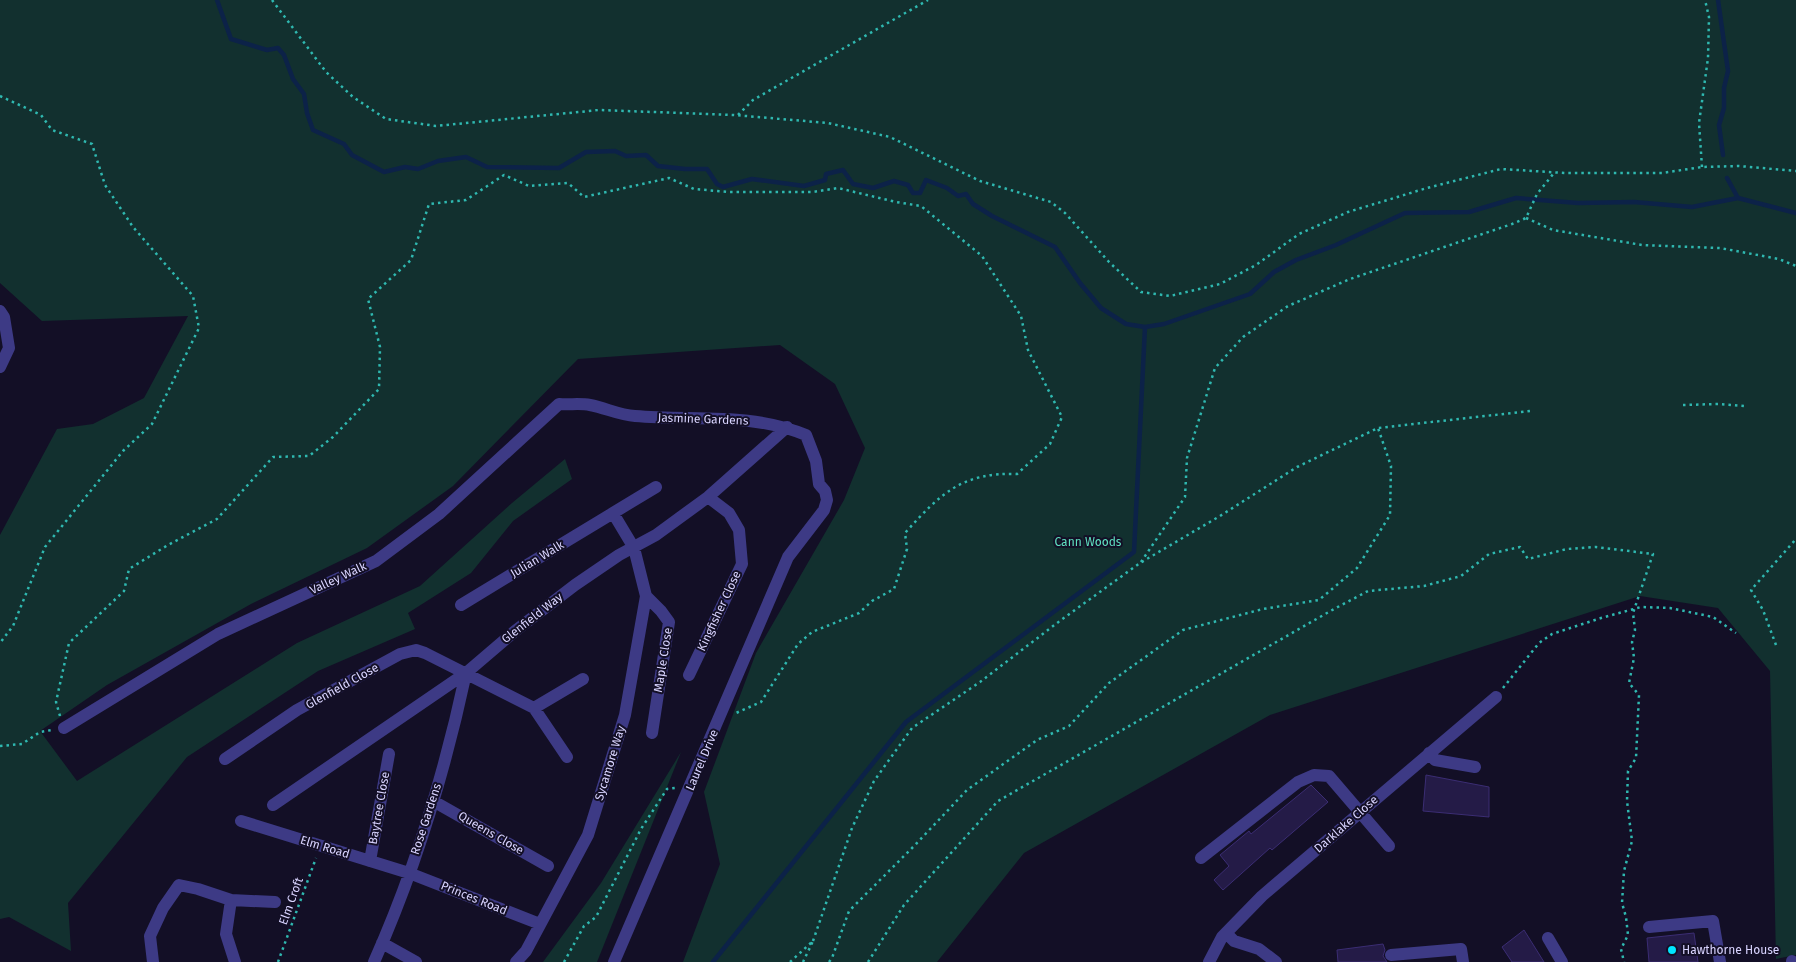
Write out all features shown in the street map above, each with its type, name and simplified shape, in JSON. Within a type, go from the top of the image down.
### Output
[{"type":"street","points":[[0,311],[4,317],[10,348],[0,367]]},
{"type":"street","name":"Valley Walk","points":[[64,728],[218,634],[376,561],[439,514],[559,404],[590,405]]},
{"type":"street","name":"Jasmine Gardens","points":[[590,405],[621,415],[663,418],[718,417],[766,422],[787,427],[806,435],[816,460],[819,484],[827,500]]},
{"type":"street","name":"Glenfield Way","points":[[272,805],[466,672],[575,585],[656,535],[708,497],[787,427]]},
{"type":"street","name":"Julian Walk","points":[[461,604],[656,487]]},
{"type":"street","name":"Kingfisher Close","points":[[689,675],[742,564],[739,530],[729,513],[708,497]]},
{"type":"street","name":"Laurel Drive","points":[[614,962],[788,557],[824,510],[827,500]]},
{"type":"street","points":[[613,514],[634,548]]},
{"type":"street","name":"Sycamore Way","points":[[516,962],[526,951],[588,835],[625,715],[646,596],[634,548]]},
{"type":"street","name":"Maple Close","points":[[646,596],[669,622],[652,733]]},
{"type":"street","name":"Glenfield Close","points":[[225,759],[298,710],[400,654],[416,650],[443,660],[534,708]]},
{"type":"street","name":"Rose Gardens","points":[[374,962],[409,873],[434,801],[466,672]]},
{"type":"street","points":[[567,757],[534,708],[583,679]]},
{"type":"street","name":"Darklake Close","points":[[1209,962],[1222,937],[1262,896],[1496,697]]},
{"type":"street","points":[[1429,753],[1436,760],[1476,767]]},
{"type":"street","name":"Baytree Close","points":[[370,861],[388,754]]},
{"type":"street","points":[[1201,858],[1298,782],[1314,775],[1330,776],[1389,846]]},
{"type":"street","name":"Queens Close","points":[[434,801],[548,866]]},
{"type":"street","name":"Elm Road","points":[[241,821],[409,873]]},
{"type":"street","name":"Princes Road","points":[[409,873],[540,924]]},
{"type":"street","points":[[153,962],[150,936],[163,908],[179,885],[231,900],[274,902]]},
{"type":"street","points":[[231,900],[226,934],[235,962]]},
{"type":"street","points":[[1649,927],[1713,921],[1720,962]]},
{"type":"street","points":[[1226,933],[1234,941],[1259,949],[1276,962]]},
{"type":"street","points":[[1548,938],[1562,962]]},
{"type":"street","points":[[382,944],[416,962]]},
{"type":"street","points":[[1391,955],[1462,950],[1463,962]]},
{"type":"path","points":[[272,0],[326,72],[353,97],[386,119],[436,126],[599,110],[738,115],[828,123],[890,137],[980,181],[1051,202],[1065,213],[1109,262],[1140,292],[1170,296],[1220,284],[1256,265],[1299,234],[1348,212],[1427,188],[1501,169],[1554,173],[1662,173],[1702,167],[1739,166],[1796,171]]},
{"type":"path","points":[[738,115],[753,100],[928,0]]},
{"type":"path","points":[[1702,167],[1699,124],[1708,58],[1709,17],[1705,0]]},
{"type":"path","points":[[0,96],[41,115],[52,130],[92,144],[105,185],[132,228],[193,296],[199,328],[152,424],[123,452],[45,547],[14,626],[0,643]]},
{"type":"path","points":[[1140,563],[1185,496],[1187,458],[1215,368],[1243,337],[1288,306],[1350,279],[1526,218],[1538,194],[1554,173]]},
{"type":"path","points":[[1526,218],[1553,230],[1642,245],[1720,248],[1779,258],[1796,266]]},
{"type":"path","points":[[1684,405],[1718,404],[1744,406]]},
{"type":"path","points":[[803,962],[813,941],[852,828],[874,780],[912,728],[980,682],[1140,563],[1220,516],[1297,467],[1378,428],[1530,411]]},
{"type":"path","points":[[829,962],[849,911],[917,843],[966,790],[1037,740],[1069,726],[1109,683],[1183,630],[1262,609],[1319,600],[1357,568],[1390,515],[1391,466],[1378,428]]},
{"type":"path","points":[[1776,645],[1763,610],[1751,590],[1796,539]]},
{"type":"path","points":[[868,962],[904,905],[998,801],[1368,591],[1424,586],[1461,576],[1488,554],[1520,547],[1528,559],[1566,549],[1596,547],[1653,554],[1633,613],[1635,630],[1632,642],[1634,658],[1629,683],[1639,695],[1636,758],[1628,771],[1627,801],[1632,841],[1624,871],[1622,903],[1628,935],[1621,950],[1624,962]]},
{"type":"path","points":[[1496,697],[1529,654],[1539,643],[1552,634],[1641,607],[1670,608],[1713,617],[1736,633]]},
{"type":"path","points":[[564,962],[584,926],[596,918],[641,829],[667,789],[691,786]]},
{"type":"path","name":"Elm Croft","points":[[278,962],[320,846]]},
{"type":"path","points":[[790,962],[813,941]]},
{"type":"green space","name":"Cann Woods","points":[[0,0],[1796,0],[1796,955],[1776,959],[1770,671],[1718,608],[1640,596],[1270,715],[1024,853],[937,962],[683,962],[720,864],[704,792],[756,653],[844,500],[865,448],[835,384],[780,345],[578,359],[453,486],[367,548],[251,604],[107,685],[40,731],[77,781],[297,643],[420,586],[512,503],[565,459],[572,479],[513,521],[471,573],[408,613],[415,629],[318,671],[187,757],[68,903],[71,951],[9,917],[0,919],[0,535],[57,429],[93,424],[144,398],[188,316],[42,321],[0,283]]},
{"type":"green space","points":[[681,752],[597,962],[543,962],[601,883]]},
{"type":"building","points":[[1426,775],[1489,787],[1489,817],[1423,811]]},
{"type":"building","points":[[1311,785],[1328,802],[1272,850],[1270,848],[1223,890],[1214,880],[1229,866],[1220,855],[1249,831],[1251,834]]},
{"type":"building","points":[[1524,930],[1544,962],[1512,962],[1502,947]]},
{"type":"building","name":"Hawthorne House","points":[[1694,933],[1698,962],[1649,962],[1647,938]]},
{"type":"building","points":[[1383,944],[1385,950],[1383,956],[1387,962],[1338,962],[1337,950]]},
{"type":"waterway","points":[[217,0],[231,39],[267,50],[278,48],[284,55],[293,79],[304,94],[307,113],[313,130],[344,144],[352,155],[384,172],[405,167],[418,169],[438,161],[466,157],[487,167],[559,168],[586,152],[615,151],[626,156],[646,155],[658,166],[707,169],[717,184],[723,187],[752,179],[804,186],[825,180],[826,174],[843,170],[853,184],[873,188],[894,181],[908,185],[913,193],[920,193],[926,180],[947,188],[958,196],[966,194],[973,204],[992,216],[1055,247],[1080,283],[1101,308],[1126,324],[1145,327],[1164,324],[1250,294],[1274,272],[1296,260],[1336,245],[1405,213],[1469,212],[1516,198],[1578,203],[1634,202],[1692,207],[1738,198],[1796,213]]},
{"type":"waterway","points":[[1718,0],[1728,71],[1724,88],[1724,108],[1719,125],[1723,155]]},
{"type":"waterway","points":[[1727,178],[1738,198]]},
{"type":"waterway","points":[[713,962],[906,722],[1134,552],[1145,327]]},
{"type":"place","name":"Hawthorne House","points":[[1672,950]]}]
